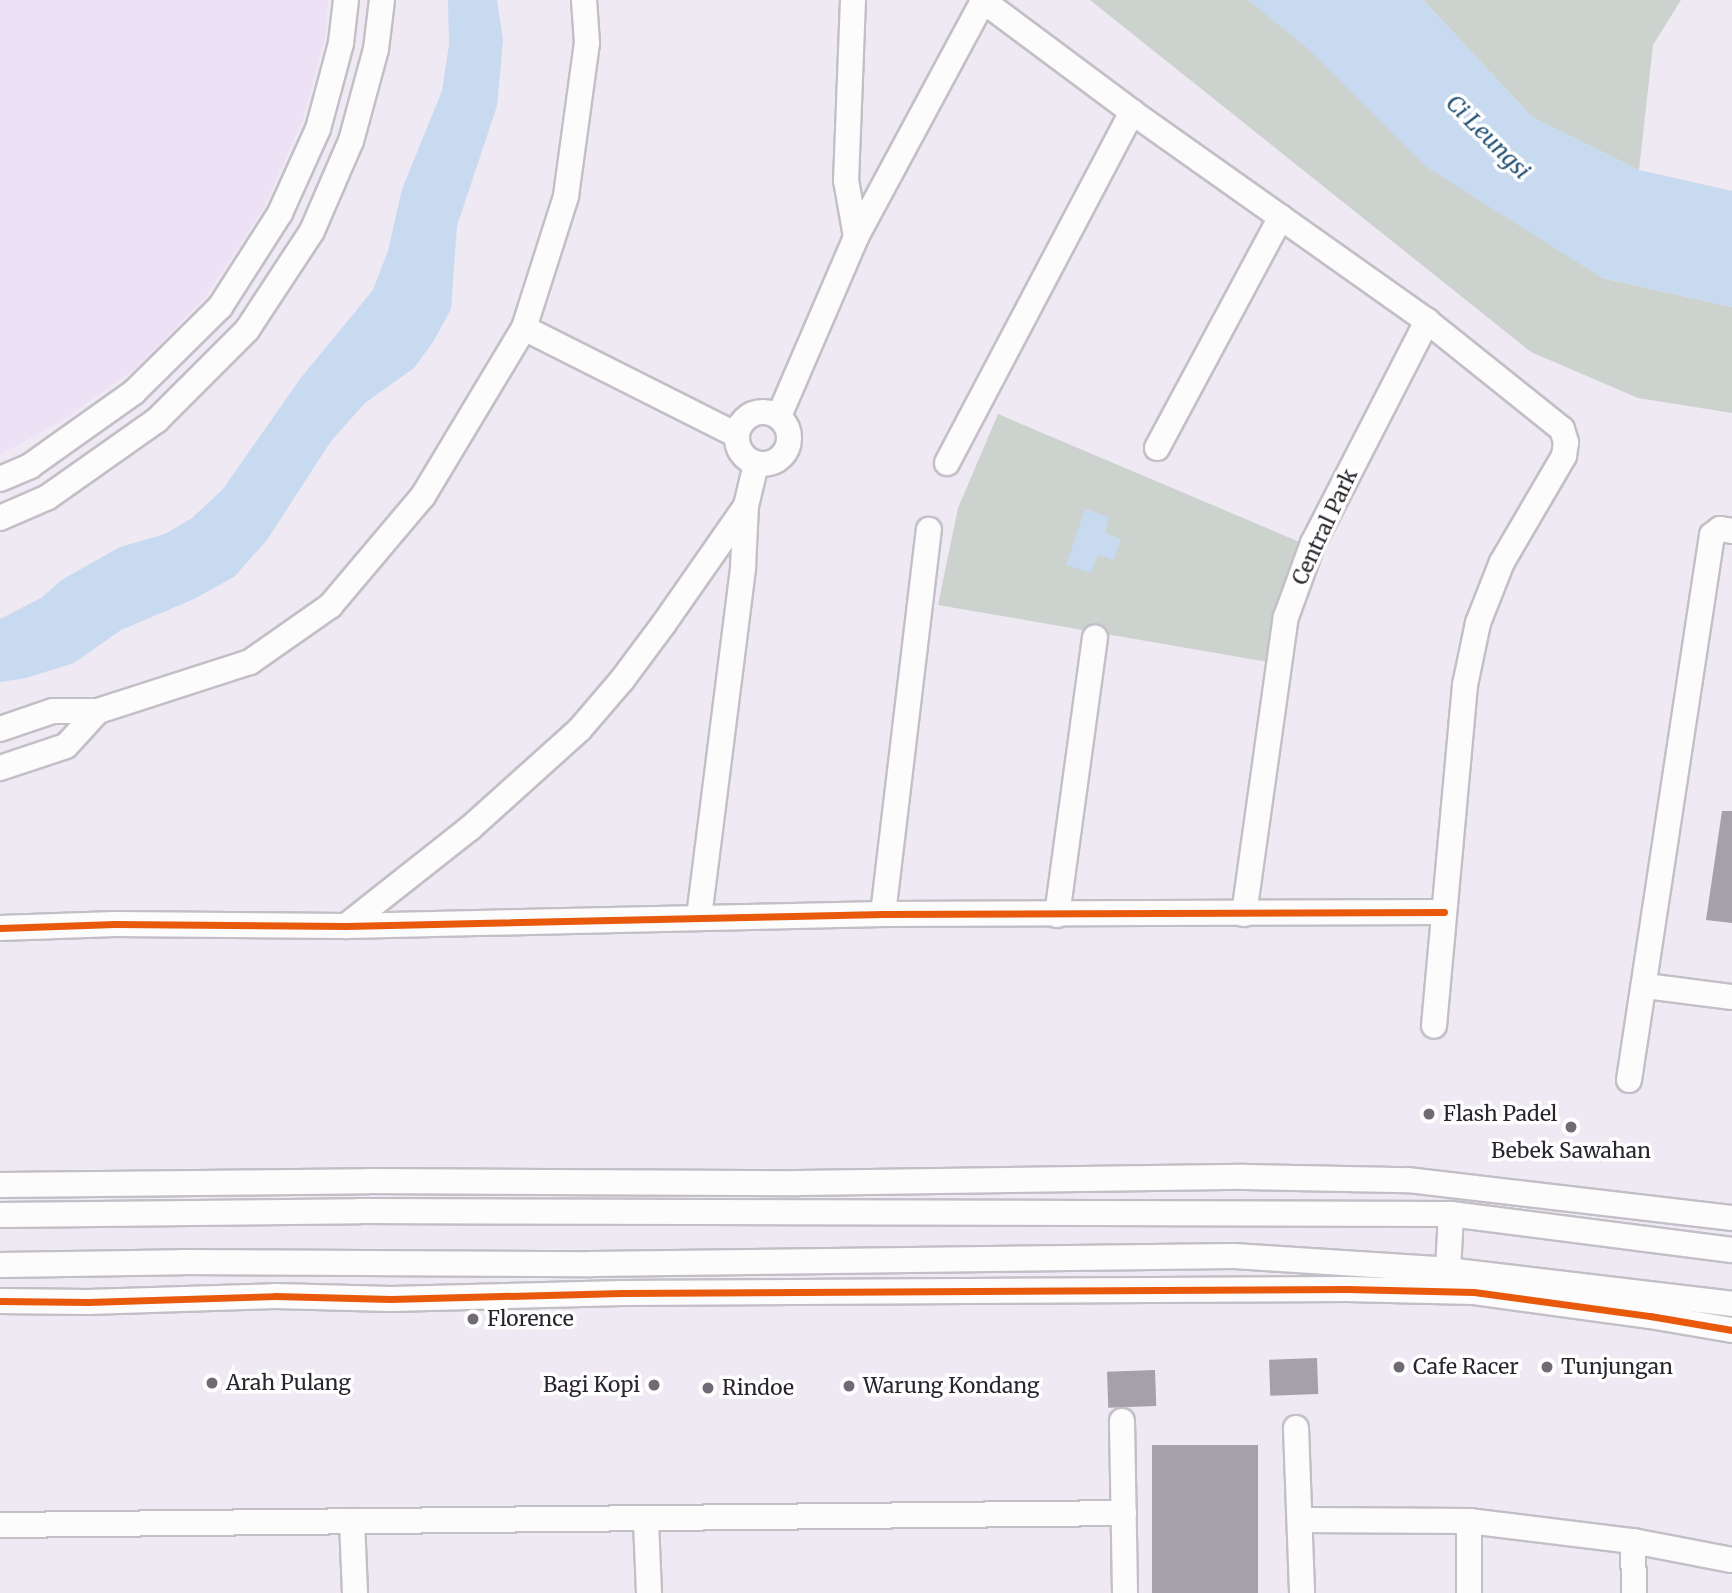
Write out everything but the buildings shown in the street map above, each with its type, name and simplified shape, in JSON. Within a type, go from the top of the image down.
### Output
[{"type":"street","points":[[0,479],[30,466],[134,392],[220,307],[280,214],[318,129],[341,43],[346,0]]},
{"type":"street","points":[[0,518],[48,497],[157,420],[247,330],[312,231],[351,141],[376,49],[382,0]]},
{"type":"street","points":[[0,729],[54,711],[98,711],[250,662],[330,606],[424,496],[524,328],[566,196],[587,43],[583,0]]},
{"type":"street","points":[[853,0],[846,180],[856,237]]},
{"type":"street","points":[[779,416],[856,237],[982,1],[1132,112],[1427,321],[1562,429],[1566,442],[1564,456],[1502,562],[1478,623],[1465,685],[1434,1026]]},
{"type":"street","points":[[947,463],[1132,112]]},
{"type":"street","points":[[1157,448],[1281,217]]},
{"type":"street","name":"Central Park","points":[[1244,914],[1286,617],[1313,543],[1427,321]]},
{"type":"street","points":[[524,328],[737,435]]},
{"type":"street","points":[[761,411],[779,416],[789,431],[787,450],[774,462],[756,464],[741,453],[737,435],[744,418],[761,411]]},
{"type":"street","points":[[699,917],[743,567],[746,506],[756,464]]},
{"type":"street","points":[[346,926],[469,829],[580,729],[647,647],[746,506]]},
{"type":"street","points":[[1629,1080],[1646,986],[1712,535],[1720,529],[1732,531]]},
{"type":"street","points":[[883,914],[929,530]]},
{"type":"street","points":[[1057,915],[1095,638]]},
{"type":"street","points":[[0,768],[66,746],[98,711]]},
{"type":"street","points":[[0,928],[115,924],[346,926],[883,914],[1444,912]]},
{"type":"street","points":[[1646,986],[1732,998]]},
{"type":"street","points":[[0,1185],[355,1181],[798,1183],[1245,1177],[1408,1180],[1732,1218]]},
{"type":"street","points":[[798,1183],[829,1212]]},
{"type":"street","points":[[0,1215],[360,1211],[1451,1214],[1732,1250]]},
{"type":"street","points":[[1448,1270],[1451,1214]]},
{"type":"street","points":[[0,1265],[182,1262],[764,1262],[1234,1256],[1448,1270],[1722,1302],[1732,1323]]},
{"type":"street","points":[[724,1294],[764,1262]]},
{"type":"street","points":[[246,1264],[275,1296]]},
{"type":"street","points":[[0,1301],[89,1302],[275,1296],[391,1299],[622,1293],[1149,1288],[1474,1292],[1650,1315],[1732,1331]]},
{"type":"street","points":[[1122,1421],[1125,1593]]},
{"type":"street","points":[[1296,1427],[1302,1593]]},
{"type":"street","points":[[0,1525],[646,1521],[1124,1513]]},
{"type":"street","points":[[1301,1520],[1469,1521],[1633,1541],[1732,1560]]},
{"type":"street","points":[[352,1521],[355,1593]]},
{"type":"street","points":[[646,1521],[649,1593]]},
{"type":"street","points":[[1469,1521],[1469,1593]]},
{"type":"street","points":[[1633,1541],[1634,1593]]},
{"type":"shaded area","points":[[0,0],[328,0],[325,38],[302,121],[262,211],[203,300],[137,367],[61,421],[0,455]]},
{"type":"shaded area","points":[[1090,0],[1248,0],[1602,278],[1732,307],[1732,413],[1638,398],[1531,352]]},
{"type":"shaded area","points":[[1423,0],[1681,0],[1653,45],[1639,170],[1532,117]]},
{"type":"shaded area","points":[[998,414],[1309,546],[1268,662],[938,605],[958,508]]},
{"type":"water","points":[[448,0],[497,0],[503,40],[497,106],[457,226],[451,309],[433,342],[414,368],[365,403],[331,441],[267,540],[234,577],[194,599],[121,630],[74,663],[26,678],[0,682],[0,619],[41,598],[63,579],[120,547],[165,534],[192,518],[223,489],[300,379],[373,290],[388,251],[402,189],[442,91],[449,45]]},
{"type":"water","name":"Ci Leungsi","points":[[1248,0],[1423,0],[1532,117],[1639,170],[1732,191],[1732,307],[1602,278],[1425,166],[1308,49]]},
{"type":"water","points":[[1085,509],[1109,517],[1105,533],[1121,539],[1114,560],[1098,555],[1091,573],[1066,565]]},
{"type":"cycle path","points":[[0,928],[115,924],[346,926],[883,914],[1444,912]]},
{"type":"cycle path","points":[[0,1301],[88,1302],[275,1296],[391,1299],[622,1293],[1347,1289],[1474,1292],[1732,1330]]},
{"type":"place","name":"Flash Padel","points":[[1429,1114]]},
{"type":"place","name":"Bebek Sawahan","points":[[1571,1127]]},
{"type":"place","name":"Florence","points":[[473,1319]]},
{"type":"place","name":"Cafe Racer","points":[[1399,1367]]},
{"type":"place","name":"Tunjungan","points":[[1547,1367]]},
{"type":"place","name":"Arah Pulang","points":[[212,1383]]},
{"type":"place","name":"Bagi Kopi","points":[[654,1385]]},
{"type":"place","name":"Warung Kondang","points":[[849,1386]]},
{"type":"place","name":"Rindoe","points":[[708,1388]]}]
